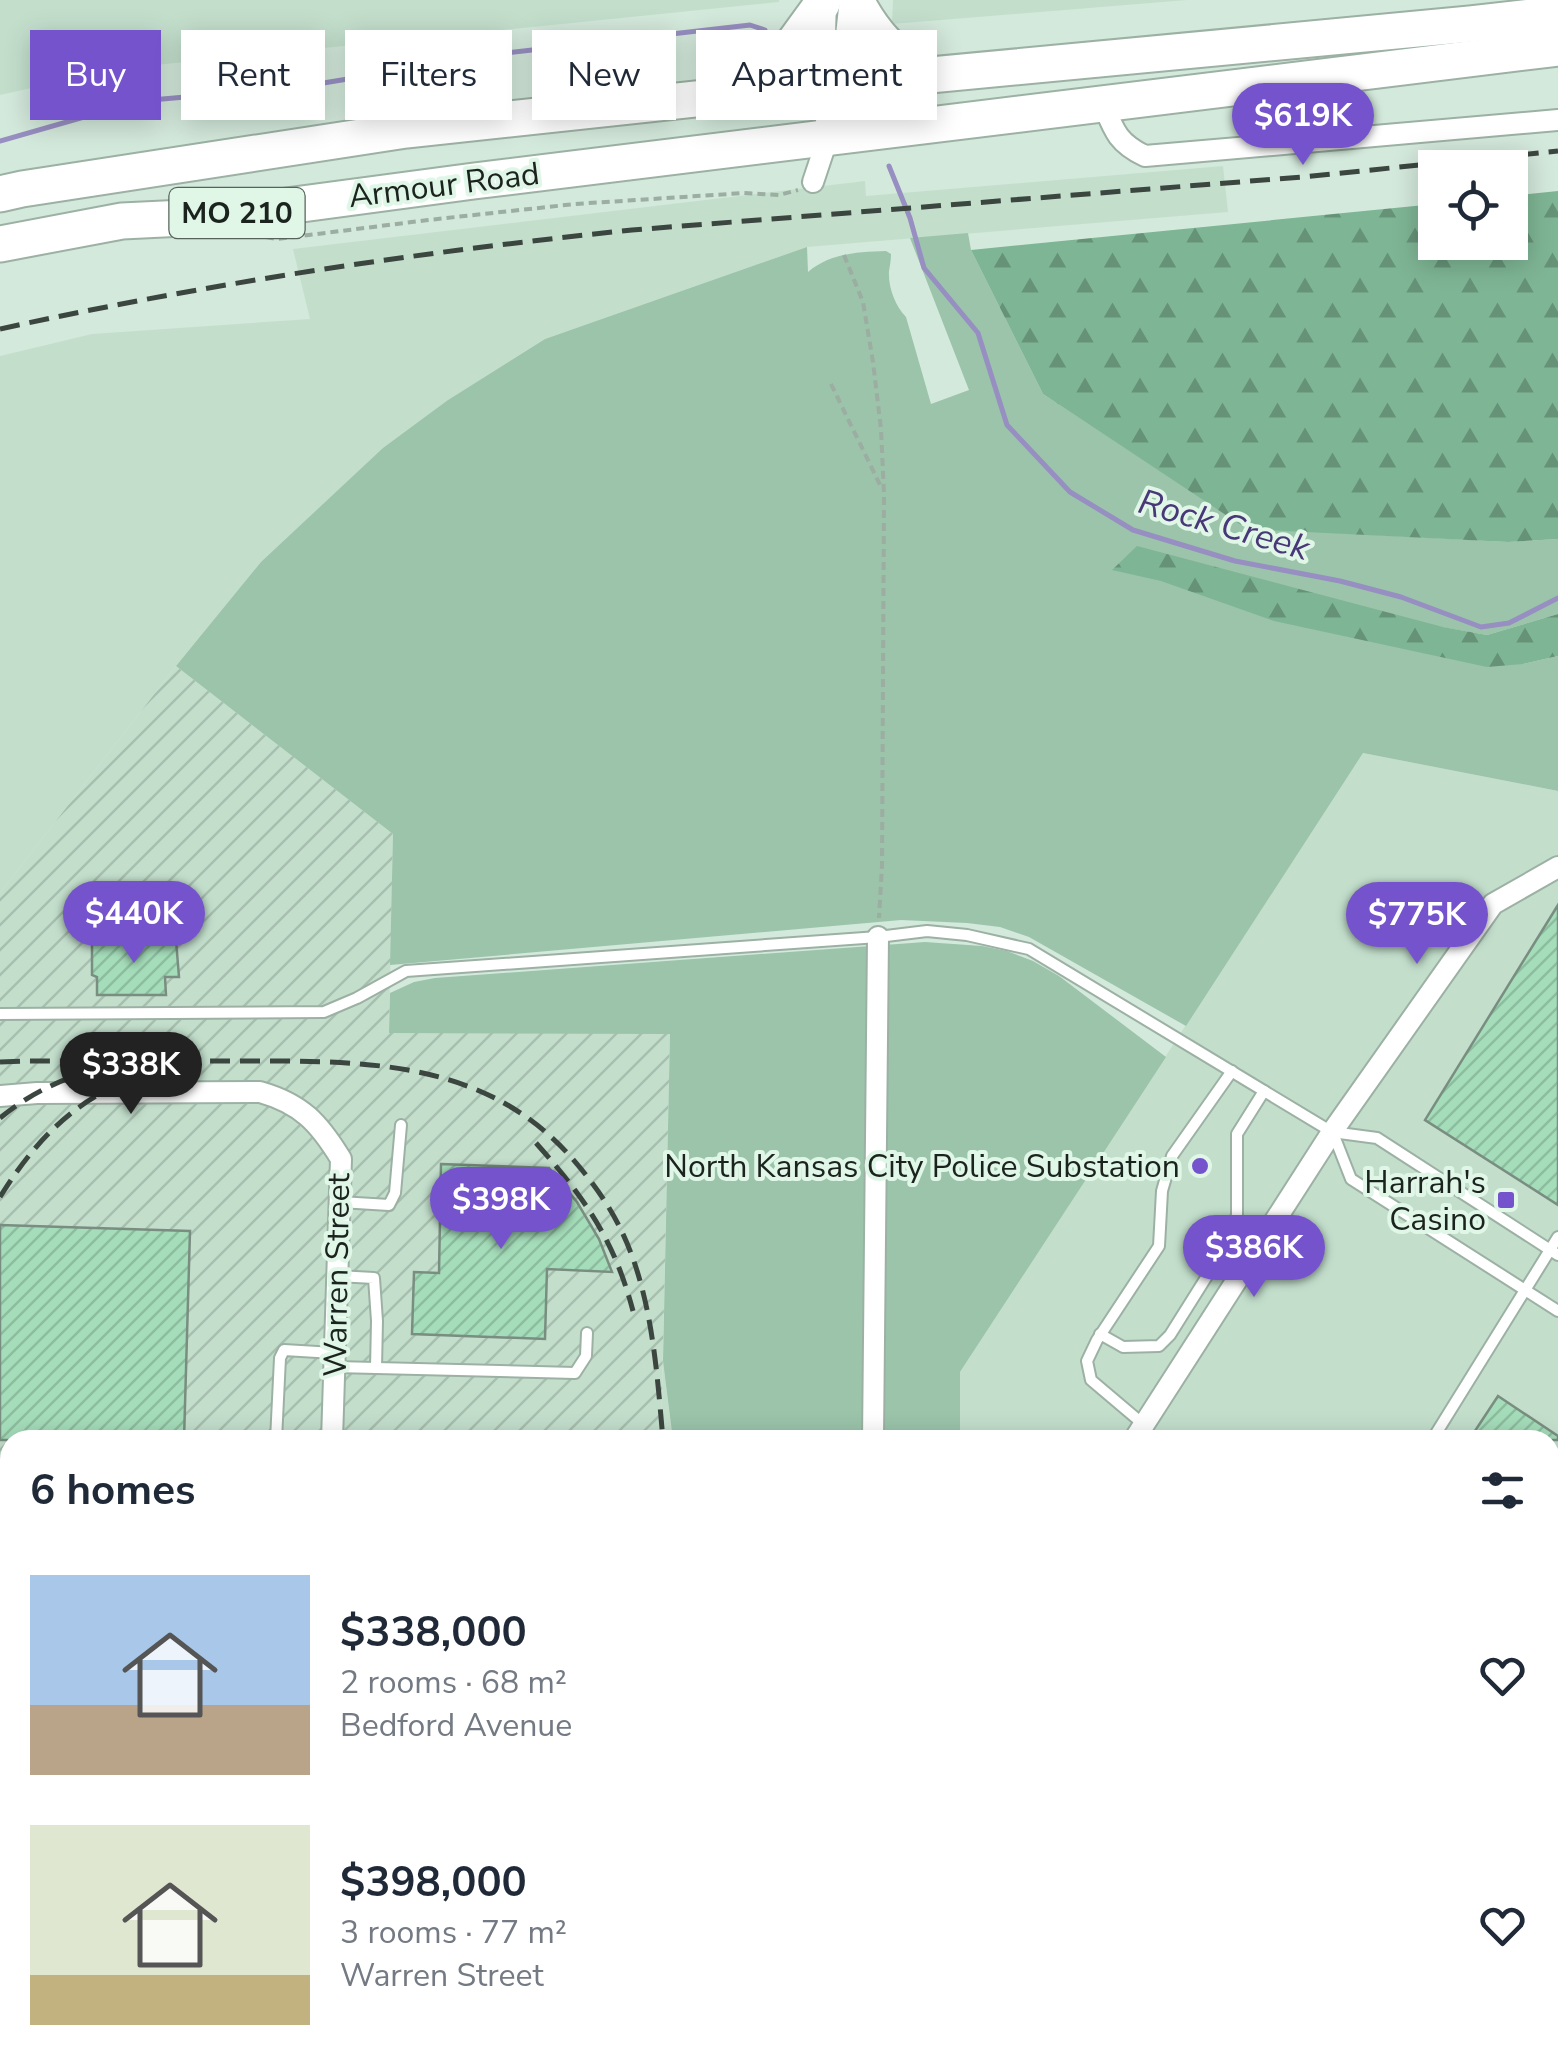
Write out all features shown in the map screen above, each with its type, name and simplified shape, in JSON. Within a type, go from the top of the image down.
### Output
[{"type":"highway","points":[[811,30],[838,1],[874,30]]},
{"type":"highway","name":"MO 210","points":[[937,75],[1558,14]]},
{"type":"highway","name":"MO 210","points":[[828,137],[1558,48]]},
{"type":"highway","name":"Armour Road","points":[[0,194],[406,130],[696,99]]},
{"type":"highway","name":"Armour Road","points":[[0,244],[122,222],[205,217],[828,137]]},
{"type":"street","points":[[838,1],[848,30]]},
{"type":"street","points":[[1103,104],[1114,131],[1126,147],[1145,156],[1558,120]]},
{"type":"street","points":[[814,182],[830,120]]},
{"type":"street","points":[[1140,1430],[1332,1132],[1494,904],[1558,867]]},
{"type":"street","points":[[873,1430],[878,938]]},
{"type":"street","name":"Warren Street","points":[[0,1096],[260,1092],[280,1098],[311,1117],[341,1159],[332,1430]]},
{"type":"lane","points":[[0,1014],[324,1012],[406,972],[878,938],[927,931],[967,935],[1029,949],[1332,1132],[1377,1138],[1554,1253]]},
{"type":"lane","points":[[1137,1430],[1091,1380],[1087,1360],[1159,1246],[1162,1191],[1172,1156],[1232,1072]]},
{"type":"lane","points":[[1100,1334],[1123,1347],[1159,1346],[1170,1335],[1224,1249],[1237,1215],[1237,1134],[1264,1090]]},
{"type":"lane","points":[[340,1202],[389,1205],[396,1194],[401,1125]]},
{"type":"lane","points":[[1332,1132],[1351,1180],[1558,1311]]},
{"type":"lane","points":[[1438,1430],[1525,1290],[1554,1253],[1558,1237]]},
{"type":"lane","points":[[338,1276],[374,1278],[376,1368]]},
{"type":"lane","points":[[276,1430],[280,1358],[284,1350],[376,1368],[575,1373],[586,1356],[587,1333]]},
{"type":"path","points":[[263,236],[277,240],[575,204],[744,192],[779,195],[814,182]]},
{"type":"path","points":[[844,254],[863,302],[881,429],[882,866],[878,938]]},
{"type":"path","points":[[831,384],[884,494]]},
{"type":"shaded area","points":[[0,0],[779,0],[502,30],[345,30],[345,46],[325,48],[325,30],[181,30],[181,62],[161,64],[161,30],[30,30],[30,88],[0,95]]},
{"type":"shaded area","points":[[893,0],[1187,0],[892,24]]},
{"type":"shaded area","points":[[1223,166],[1228,212],[807,247],[545,339],[448,400],[261,562],[0,893],[0,356],[92,334],[310,319],[293,249],[865,181],[866,196]]},
{"type":"shaded area","points":[[968,233],[971,250],[1043,394],[1247,528],[1508,542],[1558,539],[1558,614],[1487,635],[1113,569],[1523,664],[1558,656],[1558,791],[1363,753],[1186,1026],[1029,937],[1000,927],[967,923],[901,920],[390,965],[393,834],[176,666],[261,562],[383,448],[448,400],[545,339],[807,247],[808,272],[845,255],[886,251],[891,254],[891,290],[906,317],[931,404],[969,390],[910,238]]},
{"type":"shaded area","points":[[176,666],[393,834],[389,1033],[670,1033],[661,1430],[0,1430],[0,893]]},
{"type":"shaded area","points":[[1363,753],[1558,791],[1558,1430],[960,1430],[960,1372]]},
{"type":"shaded area","points":[[925,942],[982,946],[1033,961],[1059,976],[1166,1057],[960,1372],[960,1430],[672,1430],[663,1361],[670,1034],[389,1033],[390,993],[435,978]]},
{"type":"shaded area","points":[[663,1361],[672,1430],[661,1430]]},
{"type":"green space","points":[[1558,191],[1558,539],[1508,542],[1247,529],[1043,394],[971,250],[1418,206],[1418,260],[1528,260],[1528,194]]},
{"type":"green space","points":[[1137,546],[1443,627],[1487,635],[1558,614],[1558,656],[1487,667],[1274,621],[1161,581],[1112,570]]},
{"type":"building","points":[[1558,905],[1558,1205],[1425,1120]]},
{"type":"building","points":[[92,939],[176,940],[179,977],[165,977],[166,995],[97,995],[97,977],[92,975]]},
{"type":"building","points":[[441,1164],[549,1168],[577,1202],[599,1239],[612,1272],[547,1269],[545,1339],[412,1334],[414,1272],[439,1273]]},
{"type":"building","points":[[0,1225],[190,1231],[184,1430],[0,1430]]},
{"type":"building","points":[[1498,1396],[1549,1430],[1476,1430]]},
{"type":"waterway","points":[[706,30],[750,25],[765,30]]},
{"type":"waterway","points":[[0,141],[140,101],[299,87],[506,53],[696,31]]},
{"type":"waterway","name":"Rock Creek","points":[[889,166],[924,268],[978,333],[1007,425],[1070,492],[1133,530],[1235,561],[1401,597],[1481,627],[1509,623],[1558,598]]},
{"type":"railway","points":[[0,329],[236,283],[552,239],[1302,177],[1558,151]]},
{"type":"railway","points":[[0,1062],[278,1061],[369,1065],[457,1082],[497,1099],[536,1124],[571,1157],[622,1232],[647,1308],[662,1430]]},
{"type":"railway","points":[[0,1118],[48,1087],[102,1069]]},
{"type":"railway","points":[[0,1197],[32,1152],[68,1115],[112,1087],[164,1069]]},
{"type":"railway","points":[[536,1143],[569,1182],[607,1240],[633,1311]]},
{"type":"place","name":"North Kansas City Police Substation","points":[[1200,1166]]},
{"type":"place","name":"Harrah's Casino","points":[[1506,1200]]}]
